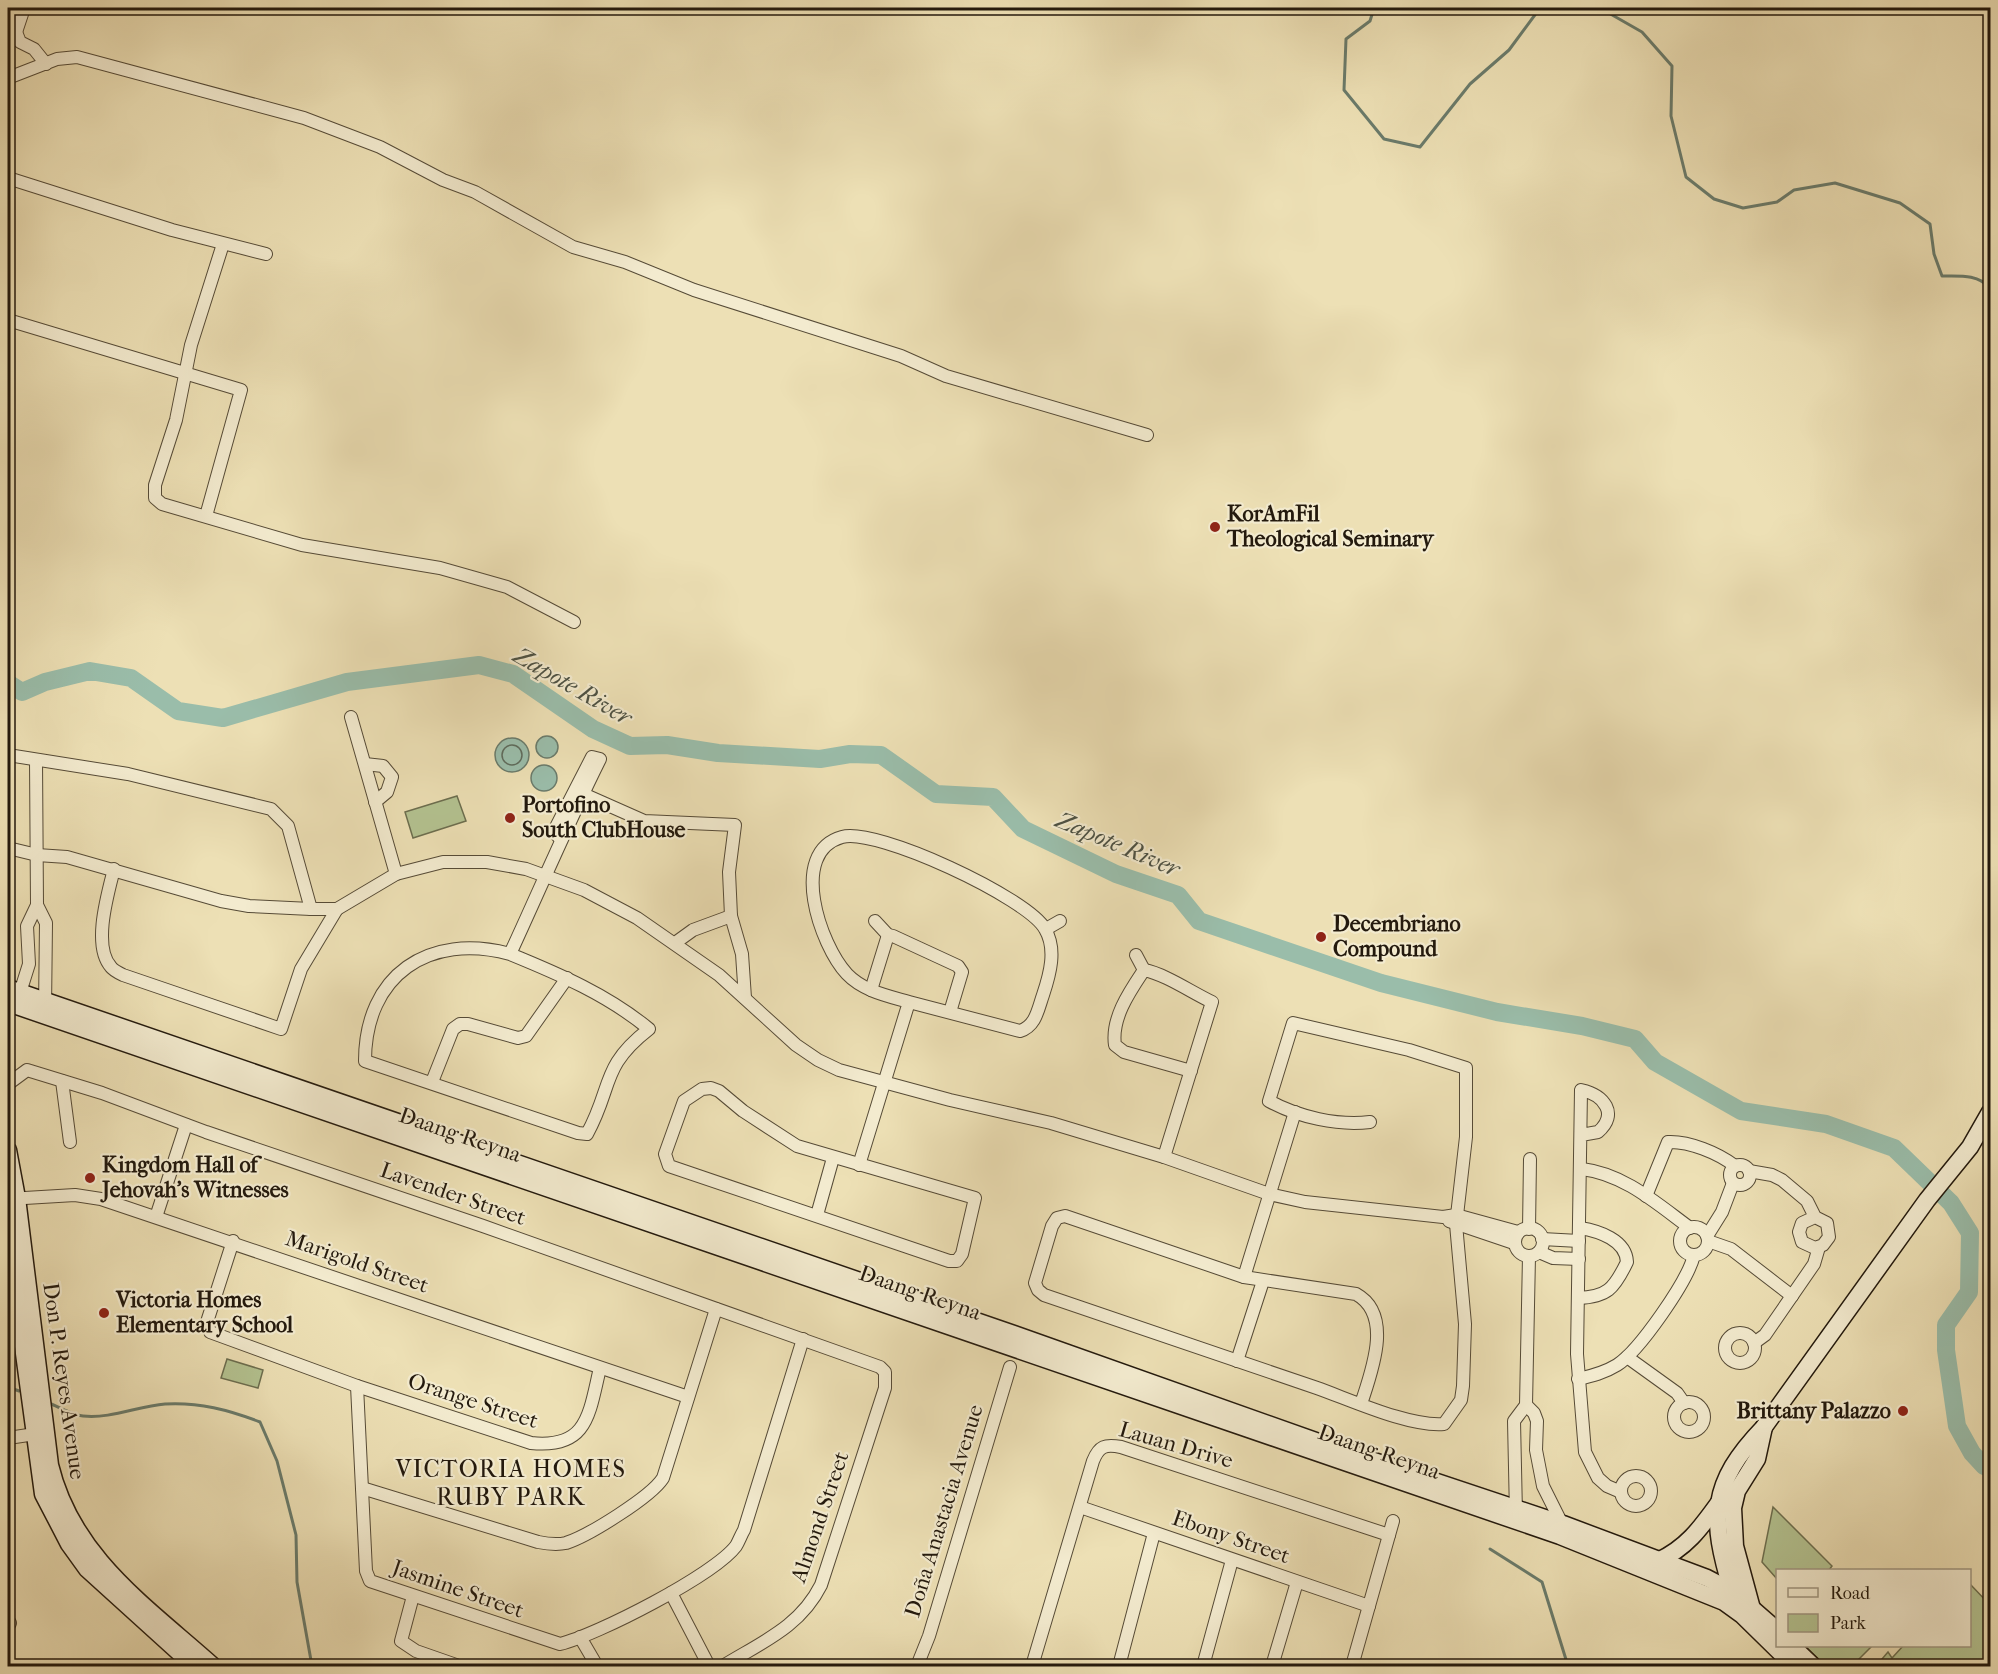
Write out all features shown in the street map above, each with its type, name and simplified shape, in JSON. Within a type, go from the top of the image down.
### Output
[{"type":"main road","name":"Daang Reyna","points":[[13,997],[1516,1515],[1707,1578],[1746,1610],[1776,1629]]},
{"type":"main road","points":[[1728,1596],[1717,1520],[1718,1503],[1729,1472],[1742,1450],[1764,1427],[1927,1200],[1970,1147],[1990,1112]]},
{"type":"main road","name":"Don P. Reyes Avenue","points":[[8,1150],[40,1434],[43,1494],[69,1544],[87,1569],[194,1666]]},
{"type":"main road","name":"Don P. Reyes Avenue","points":[[8,1235],[40,1434],[56,1490],[79,1536],[96,1559],[213,1666]]},
{"type":"main road","points":[[1746,1610],[1735,1546],[1733,1508],[1737,1491],[1757,1459],[1764,1427]]},
{"type":"main road","points":[[1658,1561],[1678,1552],[1692,1539],[1718,1503]]},
{"type":"main road","name":"Daang Reyna","points":[[1562,1530],[1728,1596]]},
{"type":"main road","name":"Daang Reyna","points":[[1746,1610],[1776,1645]]},
{"type":"main road","name":"Daang Reyna","points":[[1778,1647],[1794,1666]]},
{"type":"main road","points":[[1793,1647],[1813,1666]]},
{"type":"street","points":[[24,8],[12,28],[20,42],[34,49],[46,64]]},
{"type":"street","points":[[8,78],[57,59],[77,57],[304,118],[380,147],[443,180],[475,192],[573,247],[625,262],[694,290],[901,356],[946,376],[1147,435]]},
{"type":"street","points":[[8,178],[222,244],[266,254]]},
{"type":"street","points":[[222,244],[191,345],[176,420],[155,485],[155,498],[162,504],[302,545],[440,568],[507,587],[574,622]]},
{"type":"street","points":[[8,320],[242,390],[206,516]]},
{"type":"street","points":[[351,717],[396,874]]},
{"type":"street","points":[[8,755],[128,774],[271,809],[288,826],[311,909]]},
{"type":"street","points":[[510,954],[539,893],[544,874],[560,839],[600,759],[592,757],[554,831],[560,839]]},
{"type":"street","points":[[13,997],[26,976],[27,926],[37,905],[36,760]]},
{"type":"street","points":[[364,764],[383,766],[392,777],[387,792],[375,802]]},
{"type":"street","points":[[583,794],[644,821],[735,825],[729,872],[731,916],[742,954],[745,998]]},
{"type":"street","points":[[855,835],[886,843],[952,868],[1022,905],[1046,929],[1051,944],[1050,972],[1034,1020],[1028,1029],[1020,1031],[909,1002],[872,990],[848,975],[824,935],[816,912],[812,884],[814,866],[820,852],[831,840],[855,835]]},
{"type":"street","points":[[8,848],[37,855],[67,857],[221,901],[249,906],[337,909]]},
{"type":"street","points":[[114,869],[103,915],[103,945],[111,967],[123,975],[281,1029],[301,969],[337,909],[396,874],[443,862],[463,861],[510,865],[544,874],[605,900],[675,943],[719,975],[796,1044],[818,1060],[885,1084],[1051,1123],[1164,1157],[1269,1194],[1305,1202],[1443,1217],[1521,1235],[1538,1232],[1542,1239]]},
{"type":"street","points":[[37,905],[46,923],[45,1009]]},
{"type":"street","points":[[675,943],[693,930],[731,916]]},
{"type":"street","points":[[875,921],[888,936],[902,938],[958,966],[962,972],[950,1012]]},
{"type":"street","points":[[1046,929],[1060,921]]},
{"type":"street","points":[[872,990],[888,936]]},
{"type":"street","points":[[28,944],[46,946]]},
{"type":"street","points":[[473,946],[510,954],[567,978],[606,999],[649,1029],[630,1044],[611,1070],[587,1134],[578,1133],[364,1060],[365,1036],[379,996],[411,963],[431,954],[473,946]]},
{"type":"street","points":[[1136,955],[1144,970]]},
{"type":"street","points":[[1144,970],[1158,972],[1212,1002],[1164,1157]]},
{"type":"street","points":[[1144,970],[1122,1006],[1113,1037],[1114,1045],[1124,1052],[1191,1071]]},
{"type":"street","points":[[26,976],[47,981]]},
{"type":"street","points":[[432,1082],[453,1029],[460,1024],[468,1024],[518,1038],[526,1036],[567,978]]},
{"type":"street","points":[[859,1165],[909,1002]]},
{"type":"street","points":[[1361,1404],[1378,1349],[1378,1336],[1365,1299],[1356,1294],[1244,1277],[1065,1216],[1058,1218],[1052,1226],[1035,1283],[1044,1295],[1361,1404],[1433,1425],[1444,1424],[1461,1400],[1465,1324],[1456,1220],[1466,1137],[1468,1079],[1466,1068],[1460,1064],[1293,1023],[1269,1101],[1295,1112],[1341,1122],[1370,1122]]},
{"type":"street","name":"Lavender Street","points":[[8,1084],[27,1070],[102,1092],[186,1125],[493,1229],[873,1363],[885,1372]]},
{"type":"street","points":[[62,1081],[70,1142]]},
{"type":"street","points":[[711,1088],[719,1090],[774,1133],[797,1146],[859,1165],[975,1198],[962,1254],[957,1261],[949,1261],[669,1166],[665,1154],[684,1101],[702,1089],[711,1088]]},
{"type":"street","points":[[1244,1277],[1295,1112]]},
{"type":"street","points":[[156,1217],[186,1125]]},
{"type":"street","points":[[1581,1134],[1578,1379],[1585,1452],[1598,1478],[1607,1486],[1621,1492]]},
{"type":"street","points":[[1646,1196],[1668,1142],[1678,1141],[1724,1158],[1735,1166]]},
{"type":"street","points":[[817,1215],[833,1158]]},
{"type":"street","points":[[1530,1159],[1520,1253],[1579,1259]]},
{"type":"street","points":[[1690,1228],[1681,1236],[1680,1241],[1684,1251],[1694,1255],[1704,1252],[1733,1182],[1730,1172],[1735,1166],[1742,1165],[1749,1171],[1772,1175],[1782,1180],[1807,1202],[1815,1217]]},
{"type":"street","points":[[1581,1168],[1615,1177],[1690,1228],[1700,1228],[1708,1239],[1731,1249],[1791,1296]]},
{"type":"street","points":[[1733,1182],[1740,1185],[1746,1183],[1749,1171]]},
{"type":"street","name":"Marigold Street","points":[[12,1198],[88,1196],[233,1241],[688,1397]]},
{"type":"street","points":[[1754,1343],[1765,1335],[1814,1264],[1819,1247],[1827,1241],[1830,1233],[1824,1220],[1815,1217],[1802,1223],[1799,1232],[1806,1245],[1819,1247]]},
{"type":"street","points":[[1578,1298],[1601,1297],[1613,1285],[1627,1262],[1623,1249],[1605,1234],[1580,1228]]},
{"type":"street","points":[[1542,1239],[1579,1241]]},
{"type":"street","points":[[1516,1515],[1514,1421],[1526,1406],[1534,1254],[1542,1239]]},
{"type":"street","points":[[233,1241],[207,1322],[210,1332],[357,1386]]},
{"type":"street","points":[[1578,1379],[1599,1375],[1627,1357],[1687,1274],[1694,1255]]},
{"type":"street","points":[[1238,1361],[1263,1281]]},
{"type":"street","points":[[362,1488],[538,1542],[570,1542],[657,1488],[663,1478],[716,1309]]},
{"type":"street","name":"Jasmine Street","points":[[357,1386],[366,1570],[370,1581],[560,1644],[580,1637],[672,1593],[722,1559],[736,1546],[744,1530],[803,1339]]},
{"type":"street","points":[[1627,1357],[1677,1393],[1684,1403]]},
{"type":"street","name":"Doña Anastacia Avenue","points":[[917,1666],[929,1636],[1010,1367]]},
{"type":"street","name":"Orange Street","points":[[357,1386],[531,1443],[548,1445],[574,1437],[584,1426],[600,1368]]},
{"type":"street","name":"Almond Street","points":[[723,1666],[802,1616],[813,1602],[821,1585],[885,1388],[885,1372]]},
{"type":"street","points":[[1526,1406],[1534,1413],[1537,1421],[1536,1450],[1543,1486],[1562,1530]]},
{"type":"street","points":[[8,1438],[40,1434]]},
{"type":"street","name":"Lauan Drive","points":[[1032,1666],[1100,1448],[1112,1445],[1389,1535]]},
{"type":"street","name":"Ebony Street","points":[[1080,1507],[1369,1606]]},
{"type":"street","points":[[1352,1666],[1393,1521]]},
{"type":"street","points":[[1119,1666],[1154,1533]]},
{"type":"street","points":[[1203,1666],[1232,1560]]},
{"type":"street","points":[[1272,1666],[1297,1582]]},
{"type":"street","points":[[672,1593],[709,1666]]},
{"type":"street","points":[[413,1596],[401,1641],[416,1651],[459,1666]]},
{"type":"street","points":[[580,1637],[597,1666]]},
{"type":"green space","points":[[457,796],[466,821],[413,838],[405,812]]},
{"type":"green space","points":[[227,1359],[263,1370],[258,1388],[221,1378]]},
{"type":"green space","points":[[1773,1507],[1832,1566],[1830,1569],[1776,1569],[1776,1578],[1762,1562]]},
{"type":"green space","points":[[1971,1585],[1990,1605],[1990,1666],[1876,1666],[1888,1652],[1892,1658],[1902,1647],[1971,1647]]},
{"type":"green space","points":[[1806,1647],[1871,1647],[1852,1666],[1825,1666]]},
{"type":"water","points":[[547,736],[555,739],[558,747],[555,755],[547,758],[539,755],[536,747],[539,739]]},
{"type":"water","points":[[512,738],[524,743],[529,755],[524,767],[512,772],[500,767],[495,755],[500,743]]},
{"type":"water","points":[[544,765],[553,769],[557,778],[553,787],[544,791],[535,787],[531,778],[535,769]]},
{"type":"waterway","points":[[1374,8],[1370,21],[1346,39],[1344,90],[1384,139],[1420,147],[1470,84],[1509,50],[1540,8]]},
{"type":"waterway","points":[[1600,8],[1642,32],[1672,66],[1671,116],[1686,177],[1714,199],[1743,208],[1777,202],[1794,190],[1835,183],[1900,203],[1930,224],[1934,254],[1942,276],[1974,278],[1990,288]]},
{"type":"waterway","name":"Zapote River","points":[[8,683],[22,692],[45,682],[90,671],[131,678],[178,711],[223,718],[347,682],[479,665],[513,674],[593,729],[630,746],[667,745],[718,753],[820,759],[850,754],[881,755],[936,794],[993,797],[1023,829],[1116,874],[1178,895],[1199,921],[1381,983],[1497,1012],[1582,1026],[1635,1039],[1655,1062],[1741,1111],[1826,1124],[1894,1148],[1951,1203],[1970,1233],[1969,1292],[1946,1325],[1946,1350],[1957,1426],[1972,1453],[1984,1466],[1990,1468]]},
{"type":"waterway","points":[[8,1387],[19,1391]]},
{"type":"waterway","points":[[49,1403],[83,1416],[114,1414],[155,1405],[190,1404],[237,1414],[260,1422],[277,1461],[296,1535],[297,1582],[312,1666]]},
{"type":"waterway","points":[[1490,1549],[1542,1582],[1568,1666]]},
{"type":"place","name":"KorAmFil Theological Seminary","points":[[1215,527]]},
{"type":"place","name":"Portofino South ClubHouse","points":[[510,818]]},
{"type":"place","name":"Decembriano Compound","points":[[1321,937]]},
{"type":"place","name":"Kingdom Hall of Jehovah's Witnesses","points":[[90,1178]]},
{"type":"place","name":"Victoria Homes Elementary School","points":[[104,1313]]},
{"type":"place","name":"Brittany Palazzo","points":[[1903,1411]]},
{"type":"district","name":"VICTORIA HOMES RUBY PARK","points":[[511,1483]]}]
